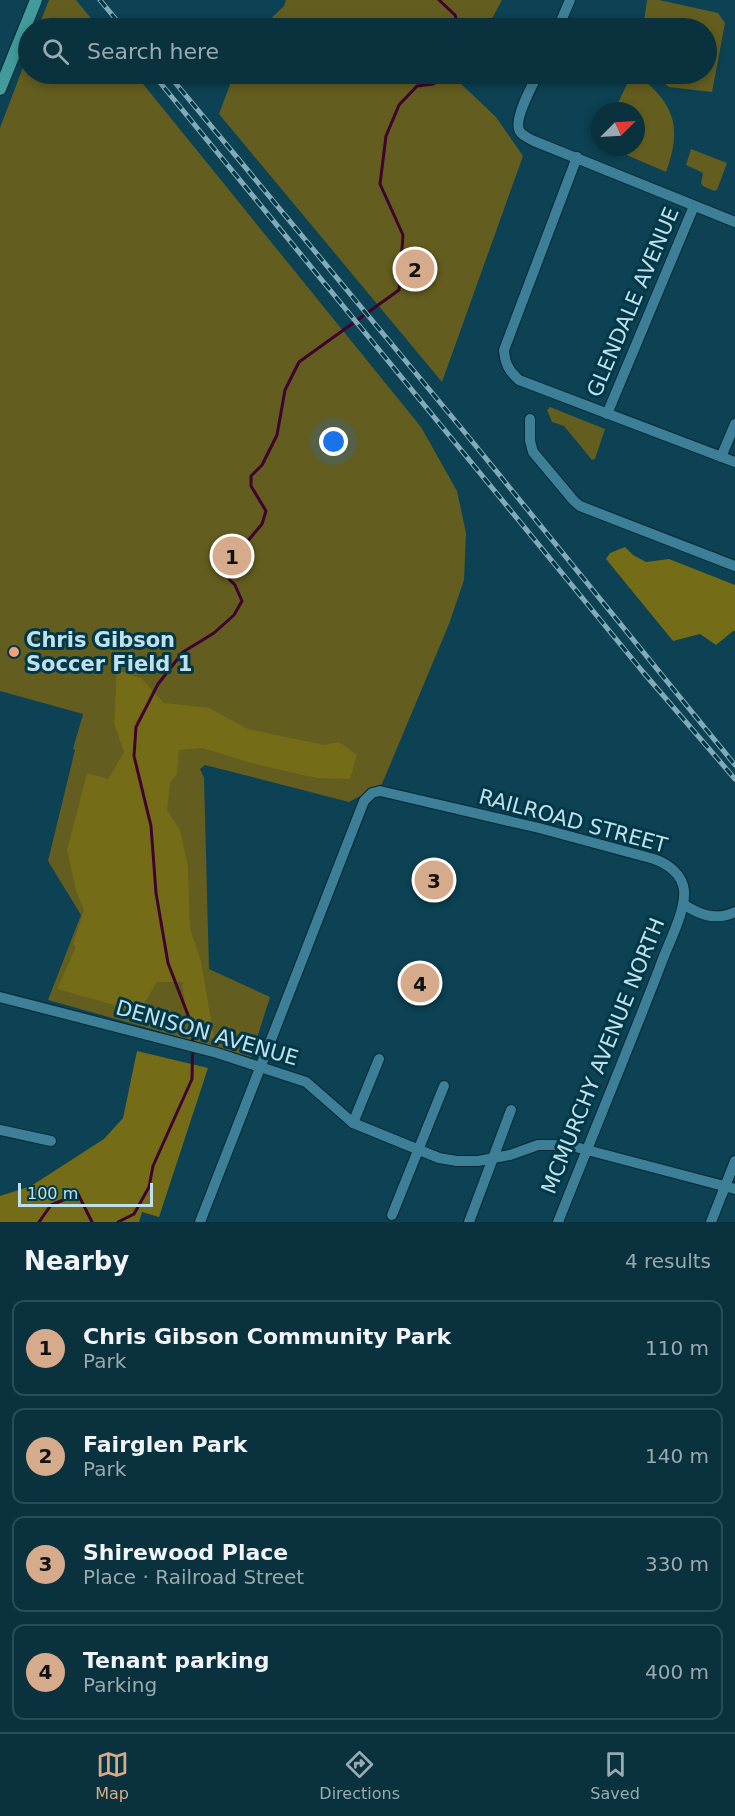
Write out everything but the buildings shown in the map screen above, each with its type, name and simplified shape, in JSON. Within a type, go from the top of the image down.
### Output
[{"type":"main road","points":[[29,18],[36,0]]},
{"type":"main road","points":[[0,89],[18,44]]},
{"type":"street","points":[[562,18],[570,0]]},
{"type":"street","points":[[534,84],[517,124],[520,133],[534,141],[735,222]]},
{"type":"street","points":[[577,157],[504,350],[505,363],[510,372],[519,380],[735,462]]},
{"type":"street","name":"GLENDALE AVENUE","points":[[607,414],[694,206]]},
{"type":"street","points":[[530,419],[530,441],[533,452],[580,506],[735,566]]},
{"type":"street","points":[[722,457],[735,424]]},
{"type":"street","name":"RAILROAD STREET","points":[[260,1066],[364,801],[372,793],[380,791],[539,828],[654,859],[667,864],[675,873],[684,888],[683,904]]},
{"type":"street","points":[[683,904],[709,917],[735,912]]},
{"type":"street","name":"MCMURCHY AVENUE NORTH","points":[[558,1222],[683,904]]},
{"type":"street","name":"DENISON AVENUE","points":[[0,997],[181,1045],[204,1049],[306,1082],[352,1123],[440,1158],[458,1161],[493,1159],[538,1144],[551,1143],[568,1145],[730,1188]]},
{"type":"street","points":[[352,1123],[379,1059]]},
{"type":"street","points":[[200,1222],[260,1066]]},
{"type":"street","points":[[392,1215],[444,1086]]},
{"type":"street","points":[[469,1222],[511,1110]]},
{"type":"street","points":[[0,1130],[51,1140]]},
{"type":"street","points":[[711,1222],[730,1188],[735,1161]]},
{"type":"shaded area","points":[[49,0],[76,0],[91,18],[42,18]]},
{"type":"shaded area","points":[[286,0],[502,0],[492,18],[271,18],[284,6]]},
{"type":"shaded area","points":[[647,0],[659,0],[718,13],[725,23],[717,65],[717,18],[644,18]]},
{"type":"shaded area","points":[[18,80],[18,84],[143,84],[421,427],[457,491],[466,533],[464,580],[449,624],[382,784],[349,802],[205,765],[200,769],[204,778],[209,969],[270,997],[251,1057],[48,1000],[81,915],[48,861],[83,714],[0,691],[0,128]]},
{"type":"shaded area","points":[[230,84],[461,84],[496,117],[523,156],[442,382],[219,114]]},
{"type":"shaded area","points":[[627,84],[649,84],[660,96],[672,117],[674,142],[666,172],[629,156],[645,156],[645,102],[618,102]]},
{"type":"shaded area","points":[[665,84],[714,84],[712,92],[669,87]]},
{"type":"shaded area","points":[[691,149],[727,163],[717,190],[703,186],[701,183],[703,173],[686,165]]},
{"type":"shaded area","points":[[550,407],[605,429],[595,459],[592,460],[564,426],[552,422],[547,410]]},
{"type":"shaded area","points":[[625,547],[633,555],[646,562],[669,559],[735,585],[735,631],[716,645],[700,634],[673,641],[606,559],[610,553]]},
{"type":"shaded area","points":[[117,670],[141,678],[164,703],[209,708],[248,729],[324,745],[339,742],[357,755],[350,779],[316,778],[255,764],[202,748],[179,750],[177,774],[170,783],[167,810],[180,830],[188,867],[190,929],[201,961],[214,1038],[189,1035],[182,982],[157,982],[139,1012],[57,989],[76,947],[73,944],[84,910],[76,891],[67,850],[87,773],[108,779],[124,752],[114,723]]},
{"type":"shaded area","points":[[137,1051],[208,1068],[159,1217],[142,1212],[139,1222],[0,1222],[0,1196],[31,1186],[104,1139],[123,1118]]},
{"type":"waterway","points":[[439,0],[456,18]]},
{"type":"waterway","points":[[118,1222],[134,1214],[149,1187],[153,1166],[192,1079],[193,1028],[168,963],[156,893],[151,826],[134,756],[136,727],[158,684],[183,652],[214,633],[234,615],[242,601],[235,585],[229,579],[246,543],[262,524],[266,511],[251,486],[251,476],[262,465],[277,435],[285,390],[299,362],[399,290],[403,235],[380,184],[386,136],[399,105],[417,86],[433,84]]},
{"type":"waterway","points":[[39,1222],[51,1205],[78,1194],[92,1222]]},
{"type":"railway","points":[[100,0],[115,18]]},
{"type":"railway","points":[[161,84],[643,672],[735,779]]},
{"type":"railway","points":[[176,84],[462,429],[735,765]]},
{"type":"place","name":"Fairglen Park","points":[[415,269]]},
{"type":"place","name":"Chris Gibson Community Park","points":[[232,556]]},
{"type":"place","name":"Chris Gibson Soccer Field 1","points":[[14,652]]},
{"type":"place","name":"Shirewood Place","points":[[434,880]]},
{"type":"place","name":"Tenant parking","points":[[420,983]]}]
